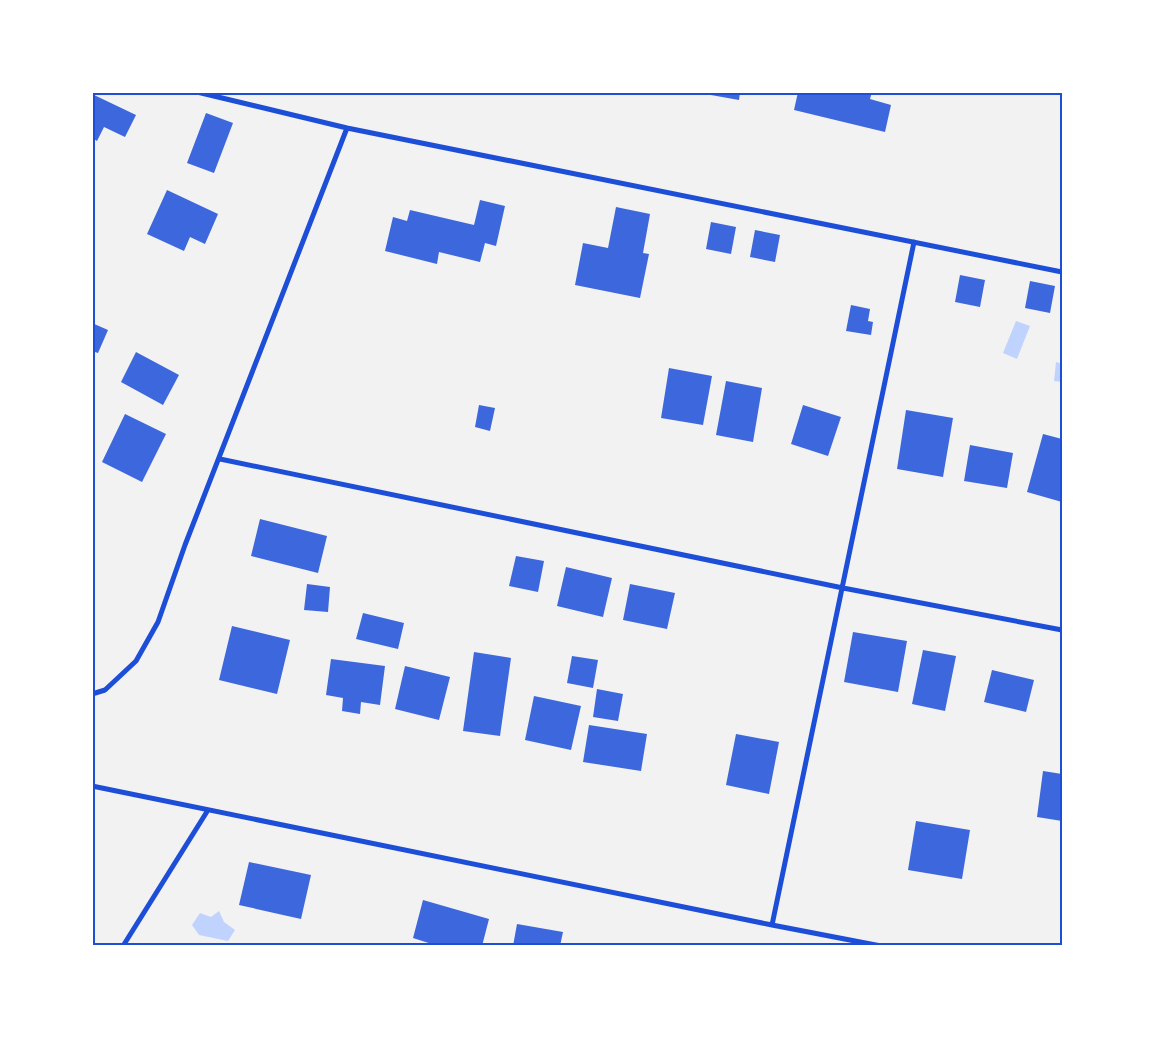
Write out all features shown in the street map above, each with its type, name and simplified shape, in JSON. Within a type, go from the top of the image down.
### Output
[{"type":"street","points":[[198,92],[347,128],[1062,272]]},
{"type":"street","points":[[92,694],[105,690],[136,661],[158,622],[185,545],[220,460],[347,128]]},
{"type":"street","points":[[772,925],[914,242]]},
{"type":"street","points":[[220,460],[843,588],[1062,630]]},
{"type":"street","points":[[92,786],[881,946]]},
{"type":"street","points":[[123,946],[208,810]]},
{"type":"water","points":[[1016,321],[1030,326],[1017,359],[1003,353]]},
{"type":"water","points":[[1056,362],[1062,364],[1062,382],[1054,381]]},
{"type":"water","points":[[219,911],[224,922],[235,930],[228,941],[199,935],[192,925],[200,913],[211,917]]},
{"type":"building","points":[[694,92],[740,92],[739,100]]},
{"type":"building","points":[[798,92],[872,92],[870,99],[891,105],[885,132],[794,110]]},
{"type":"building","points":[[92,94],[136,115],[125,137],[104,127],[97,141],[92,138]]},
{"type":"building","points":[[206,113],[233,123],[214,173],[187,163]]},
{"type":"building","points":[[167,190],[218,214],[205,244],[190,237],[184,251],[147,234]]},
{"type":"building","points":[[480,200],[505,206],[496,246],[485,243],[480,262],[439,252],[437,264],[385,251],[393,217],[407,221],[410,210],[474,225]]},
{"type":"building","points":[[616,207],[650,214],[643,253],[649,254],[640,298],[575,285],[583,243],[608,248]]},
{"type":"building","points":[[711,222],[736,227],[731,254],[706,249]]},
{"type":"building","points":[[755,230],[780,235],[775,262],[750,257]]},
{"type":"building","points":[[960,275],[985,280],[980,307],[955,302]]},
{"type":"building","points":[[1030,281],[1055,286],[1050,313],[1025,308]]},
{"type":"building","points":[[851,305],[870,309],[868,321],[873,322],[871,335],[846,331]]},
{"type":"building","points":[[92,323],[108,330],[98,353],[92,351]]},
{"type":"building","points":[[136,352],[179,375],[163,405],[121,382]]},
{"type":"building","points":[[669,368],[712,376],[703,425],[661,418]]},
{"type":"building","points":[[726,381],[762,388],[753,442],[716,435]]},
{"type":"building","points":[[479,405],[495,408],[490,431],[475,427]]},
{"type":"building","points":[[803,405],[841,417],[828,456],[791,444]]},
{"type":"building","points":[[906,410],[953,418],[943,477],[897,469]]},
{"type":"building","points":[[125,414],[166,434],[142,482],[102,462]]},
{"type":"building","points":[[1043,434],[1062,439],[1062,502],[1027,492]]},
{"type":"building","points":[[970,445],[1013,453],[1007,488],[964,481]]},
{"type":"building","points":[[260,519],[327,536],[318,573],[251,556]]},
{"type":"building","points":[[516,556],[544,561],[538,592],[509,586]]},
{"type":"building","points":[[566,567],[612,578],[603,617],[557,606]]},
{"type":"building","points":[[307,584],[330,587],[328,612],[304,610]]},
{"type":"building","points":[[630,584],[675,593],[667,629],[623,620]]},
{"type":"building","points":[[363,613],[404,623],[398,649],[356,639]]},
{"type":"building","points":[[232,626],[290,640],[277,694],[219,680]]},
{"type":"building","points":[[853,632],[907,641],[898,692],[844,682]]},
{"type":"building","points":[[923,650],[956,656],[945,711],[912,704]]},
{"type":"building","points":[[474,652],[511,658],[500,736],[463,731]]},
{"type":"building","points":[[572,656],[598,660],[593,688],[567,683]]},
{"type":"building","points":[[331,659],[385,666],[380,705],[361,702],[360,714],[342,711],[343,698],[326,695]]},
{"type":"building","points":[[405,666],[450,677],[439,720],[395,709]]},
{"type":"building","points":[[992,670],[1034,680],[1026,712],[984,702]]},
{"type":"building","points":[[597,689],[623,694],[618,721],[593,717]]},
{"type":"building","points":[[534,696],[581,706],[571,750],[525,740]]},
{"type":"building","points":[[589,725],[647,734],[641,771],[583,762]]},
{"type":"building","points":[[736,734],[779,742],[769,794],[726,785]]},
{"type":"building","points":[[1043,771],[1062,774],[1062,821],[1037,817]]},
{"type":"building","points":[[916,821],[970,830],[962,879],[908,870]]},
{"type":"building","points":[[249,862],[311,875],[301,919],[239,905]]},
{"type":"building","points":[[423,900],[489,919],[482,946],[438,946],[413,938]]},
{"type":"building","points":[[517,924],[563,932],[560,946],[513,946]]}]
